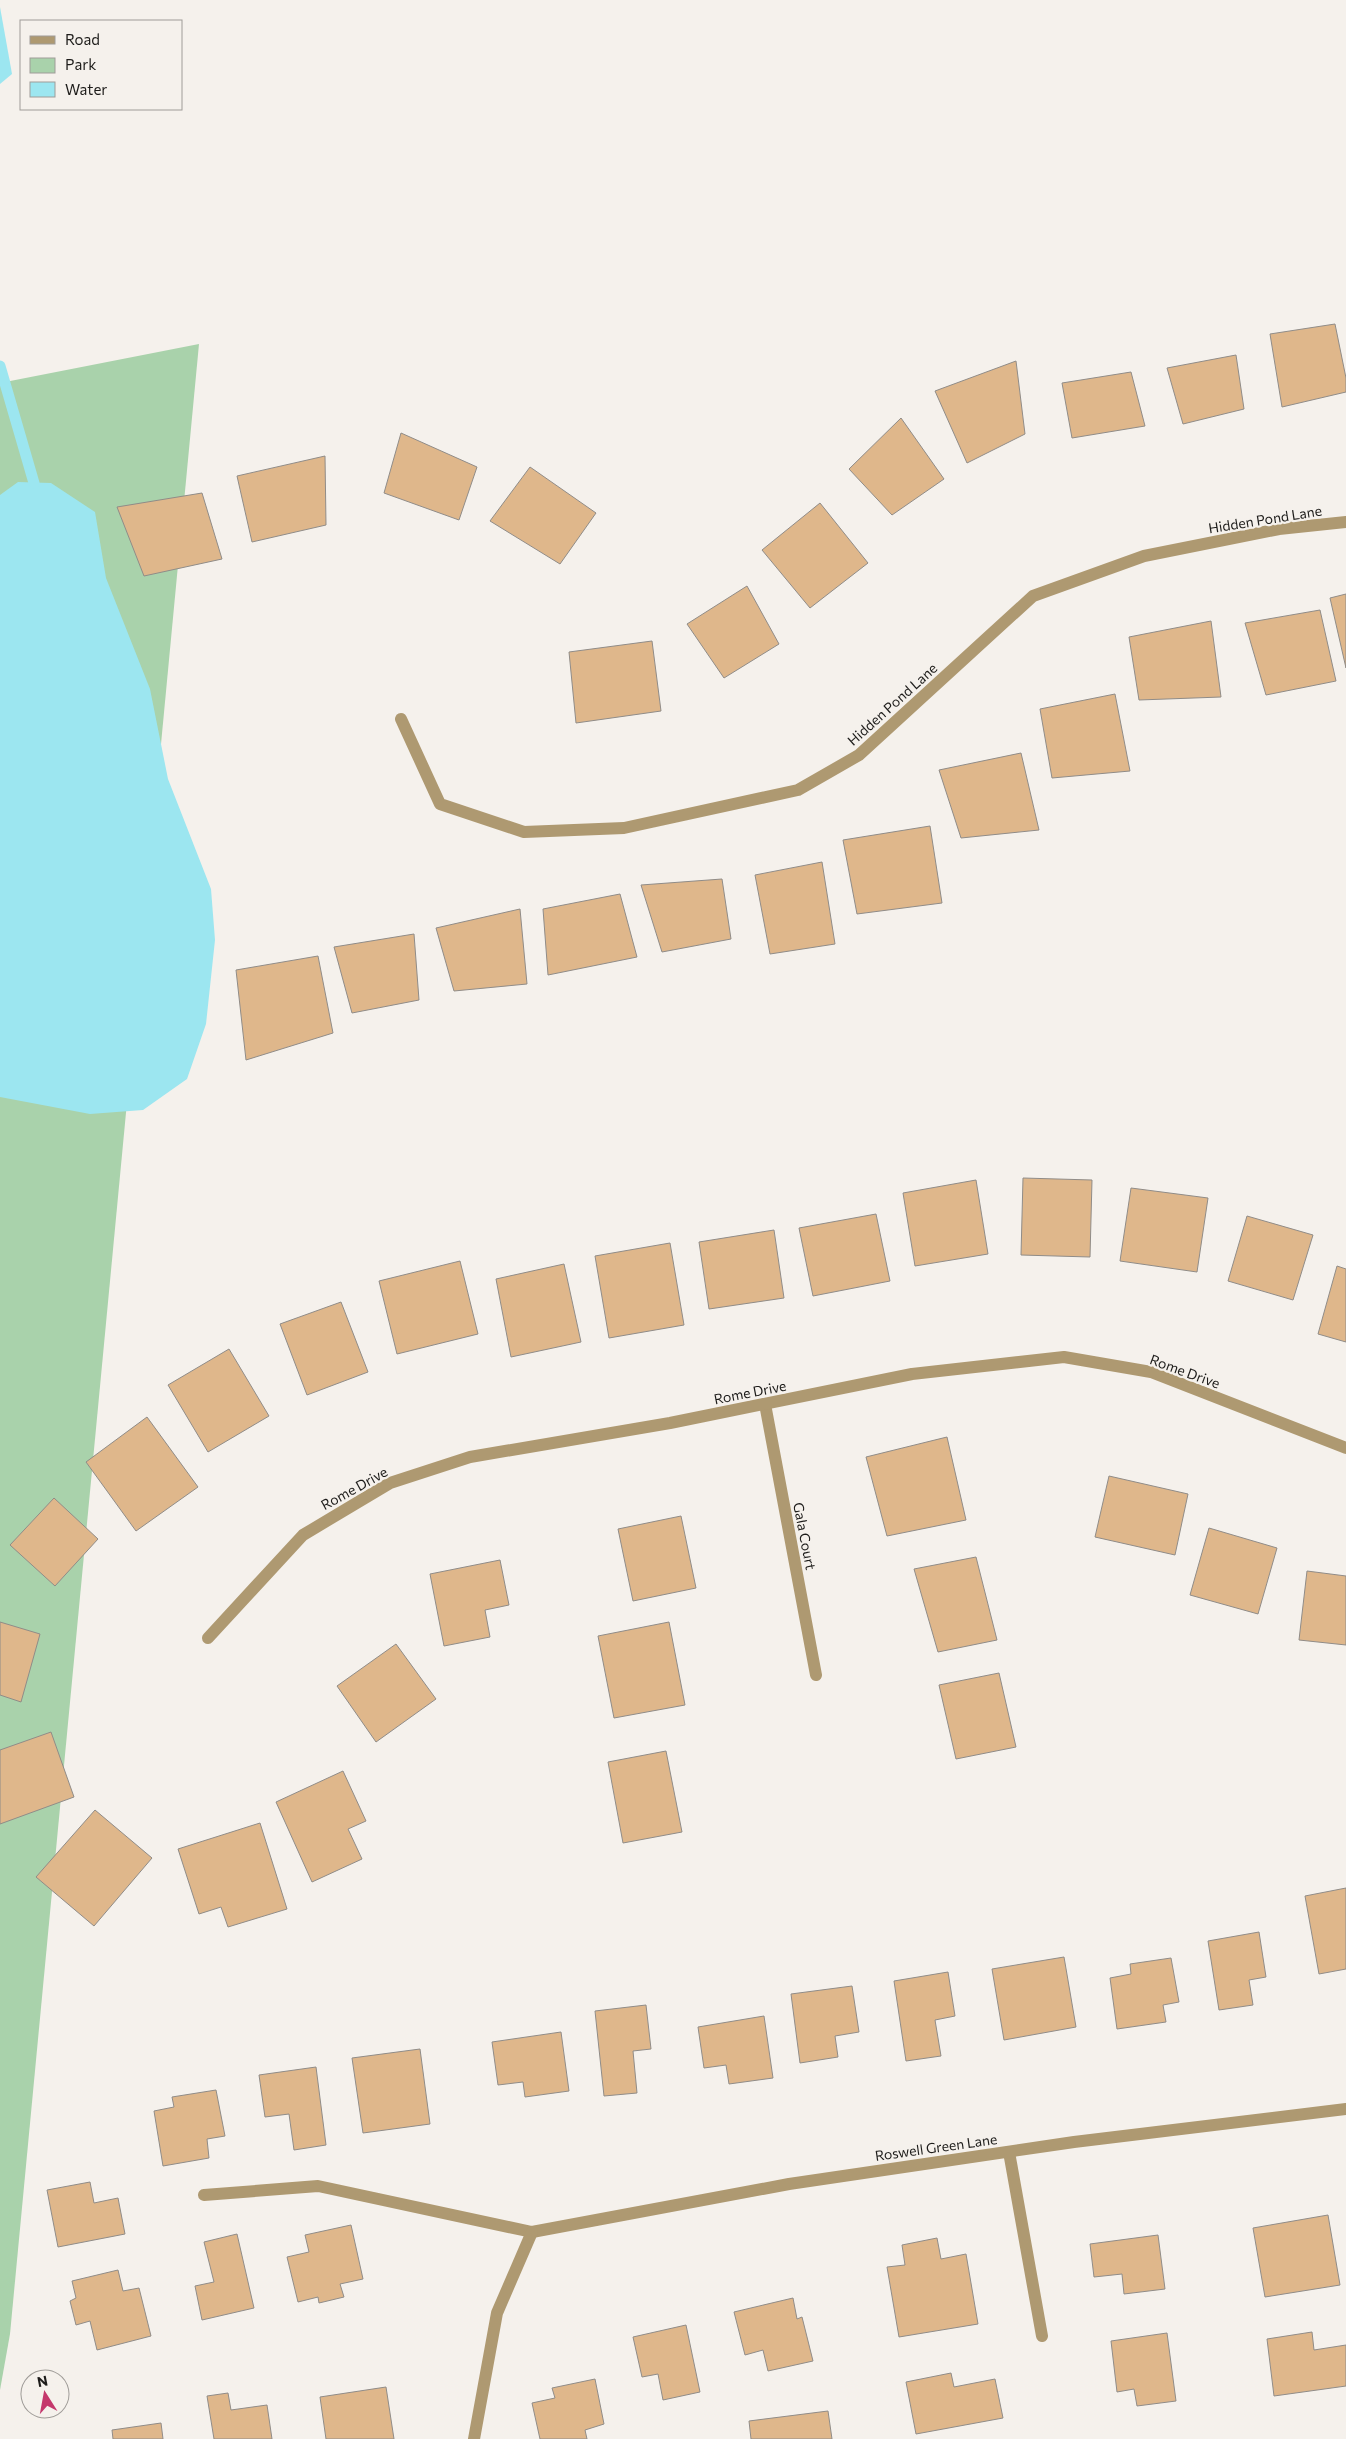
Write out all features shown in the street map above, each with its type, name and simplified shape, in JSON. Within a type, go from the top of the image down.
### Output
[{"type":"street","name":"Hidden Pond Lane","points":[[401,719],[440,804],[524,832],[624,828],[798,790],[859,755],[1033,596],[1144,556],[1279,529],[1346,522]]},
{"type":"street","name":"Rome Drive","points":[[208,1638],[303,1535],[390,1482],[470,1457],[670,1423],[912,1374],[1064,1357],[1150,1372],[1346,1448]]},
{"type":"street","name":"Gala Court","points":[[765,1404],[816,1675]]},
{"type":"street","name":"Roswell Green Lane","points":[[532,2232],[789,2184],[1009,2152],[1346,2109]]},
{"type":"street","points":[[1009,2152],[1042,2336]]},
{"type":"street","points":[[204,2194],[318,2186],[532,2232],[497,2313],[474,2439]]},
{"type":"green space","points":[[199,344],[10,2334],[0,2390],[0,383]]},
{"type":"water","points":[[0,7],[12,74],[0,84]]},
{"type":"water","points":[[18,482],[51,483],[95,512],[106,578],[150,689],[168,779],[211,889],[215,940],[206,1024],[187,1079],[143,1110],[90,1114],[0,1097],[0,495]]},
{"type":"building","points":[[1335,324],[1346,378],[1346,392],[1282,407],[1270,334]]},
{"type":"building","points":[[1236,355],[1244,409],[1183,424],[1167,368]]},
{"type":"building","points":[[1016,361],[1025,434],[967,463],[935,391]]},
{"type":"building","points":[[1131,372],[1145,426],[1072,438],[1062,383]]},
{"type":"building","points":[[901,418],[944,479],[892,515],[849,469]]},
{"type":"building","points":[[401,433],[477,467],[459,520],[384,493]]},
{"type":"building","points":[[325,456],[326,525],[252,542],[237,476]]},
{"type":"building","points":[[530,467],[596,513],[560,564],[490,521]]},
{"type":"building","points":[[202,493],[222,559],[144,576],[117,507]]},
{"type":"building","points":[[820,503],[868,563],[810,608],[762,550]]},
{"type":"building","points":[[747,586],[779,644],[724,678],[687,624]]},
{"type":"building","points":[[1346,594],[1346,668],[1330,598]]},
{"type":"building","points":[[1320,610],[1336,681],[1266,695],[1245,623]]},
{"type":"building","points":[[1211,621],[1221,697],[1139,700],[1129,637]]},
{"type":"building","points":[[652,641],[661,711],[576,723],[569,652]]},
{"type":"building","points":[[1115,694],[1130,771],[1052,778],[1040,709]]},
{"type":"building","points":[[1021,753],[1039,830],[961,838],[939,770]]},
{"type":"building","points":[[930,826],[942,903],[857,914],[843,840]]},
{"type":"building","points":[[822,862],[835,944],[770,954],[755,875]]},
{"type":"building","points":[[722,879],[731,939],[662,952],[641,885]]},
{"type":"building","points":[[620,894],[637,957],[548,975],[543,909]]},
{"type":"building","points":[[520,909],[527,984],[454,991],[436,928]]},
{"type":"building","points":[[414,934],[419,1000],[352,1013],[334,947]]},
{"type":"building","points":[[318,956],[333,1033],[246,1060],[236,970]]},
{"type":"building","points":[[1023,1178],[1092,1180],[1090,1257],[1021,1255]]},
{"type":"building","points":[[976,1180],[988,1254],[915,1266],[903,1193]]},
{"type":"building","points":[[1131,1188],[1208,1198],[1197,1272],[1120,1261]]},
{"type":"building","points":[[876,1214],[890,1281],[813,1296],[799,1228]]},
{"type":"building","points":[[1247,1216],[1313,1235],[1293,1300],[1228,1281]]},
{"type":"building","points":[[774,1230],[784,1298],[709,1309],[699,1242]]},
{"type":"building","points":[[670,1243],[684,1325],[609,1338],[595,1256]]},
{"type":"building","points":[[460,1261],[478,1334],[397,1354],[379,1281]]},
{"type":"building","points":[[564,1264],[581,1342],[511,1357],[496,1279]]},
{"type":"building","points":[[1337,1266],[1346,1269],[1346,1342],[1318,1334]]},
{"type":"building","points":[[341,1302],[368,1372],[307,1395],[280,1324]]},
{"type":"building","points":[[229,1349],[269,1416],[208,1452],[168,1385]]},
{"type":"building","points":[[147,1417],[198,1487],[136,1531],[86,1462]]},
{"type":"building","points":[[947,1437],[966,1520],[887,1536],[866,1457]]},
{"type":"building","points":[[1109,1476],[1188,1494],[1175,1555],[1095,1537]]},
{"type":"building","points":[[54,1498],[98,1539],[55,1586],[10,1545]]},
{"type":"building","points":[[681,1516],[696,1588],[633,1601],[618,1529]]},
{"type":"building","points":[[1209,1528],[1277,1548],[1258,1614],[1190,1595]]},
{"type":"building","points":[[976,1557],[997,1640],[938,1652],[914,1569]]},
{"type":"building","points":[[500,1560],[509,1605],[485,1610],[490,1637],[444,1646],[430,1574]]},
{"type":"building","points":[[1307,1571],[1346,1576],[1346,1645],[1299,1640]]},
{"type":"building","points":[[0,1622],[40,1634],[21,1702],[0,1695]]},
{"type":"building","points":[[669,1622],[685,1705],[614,1718],[598,1636]]},
{"type":"building","points":[[396,1644],[436,1699],[376,1742],[337,1686]]},
{"type":"building","points":[[999,1673],[1016,1747],[956,1759],[939,1685]]},
{"type":"building","points":[[51,1732],[74,1797],[0,1824],[0,1750]]},
{"type":"building","points":[[666,1751],[682,1832],[623,1843],[608,1762]]},
{"type":"building","points":[[343,1771],[366,1821],[348,1829],[362,1859],[312,1882],[276,1802]]},
{"type":"building","points":[[95,1810],[152,1858],[94,1926],[36,1877]]},
{"type":"building","points":[[260,1823],[287,1909],[228,1927],[221,1907],[199,1914],[178,1849]]},
{"type":"building","points":[[1346,1888],[1346,1969],[1319,1974],[1305,1896]]},
{"type":"building","points":[[1259,1932],[1266,1977],[1249,1980],[1253,2005],[1219,2010],[1208,1941]]},
{"type":"building","points":[[1064,1957],[1076,2027],[1004,2040],[992,1969]]},
{"type":"building","points":[[1171,1958],[1179,2002],[1163,2005],[1166,2022],[1117,2029],[1110,1978],[1131,1974],[1130,1964]]},
{"type":"building","points":[[948,1972],[955,2016],[935,2020],[941,2056],[906,2061],[894,1981]]},
{"type":"building","points":[[852,1986],[859,2032],[835,2036],[838,2057],[800,2063],[791,1994]]},
{"type":"building","points":[[646,2005],[651,2049],[633,2051],[637,2093],[604,2096],[595,2011]]},
{"type":"building","points":[[764,2016],[773,2078],[729,2084],[726,2065],[704,2068],[698,2027]]},
{"type":"building","points":[[561,2032],[569,2091],[525,2097],[523,2082],[498,2085],[492,2042]]},
{"type":"building","points":[[420,2049],[430,2124],[363,2133],[352,2058]]},
{"type":"building","points":[[316,2067],[326,2145],[294,2150],[289,2114],[265,2117],[259,2075]]},
{"type":"building","points":[[216,2090],[225,2136],[207,2139],[209,2158],[163,2166],[154,2111],[174,2107],[172,2097]]},
{"type":"building","points":[[90,2182],[94,2203],[118,2198],[125,2234],[58,2247],[47,2190]]},
{"type":"building","points":[[1328,2215],[1340,2285],[1265,2297],[1253,2228]]},
{"type":"building","points":[[351,2225],[363,2279],[340,2284],[344,2297],[319,2303],[318,2297],[298,2302],[287,2257],[309,2252],[305,2235]]},
{"type":"building","points":[[237,2234],[254,2308],[202,2320],[195,2286],[214,2282],[204,2242]]},
{"type":"building","points":[[1158,2235],[1165,2289],[1124,2294],[1122,2274],[1094,2277],[1090,2244]]},
{"type":"building","points":[[937,2238],[941,2259],[966,2254],[978,2324],[899,2337],[887,2267],[905,2265],[902,2245]]},
{"type":"building","points":[[118,2270],[123,2291],[139,2288],[151,2336],[97,2350],[90,2321],[76,2325],[70,2301],[76,2298],[72,2281]]},
{"type":"building","points":[[793,2298],[797,2319],[802,2317],[813,2361],[768,2371],[763,2350],[745,2355],[734,2312]]},
{"type":"building","points":[[686,2325],[700,2392],[663,2400],[658,2374],[642,2377],[633,2337]]},
{"type":"building","points":[[1312,2332],[1314,2350],[1346,2345],[1346,2386],[1274,2396],[1267,2339]]},
{"type":"building","points":[[1167,2333],[1176,2401],[1137,2406],[1134,2389],[1117,2392],[1111,2341]]},
{"type":"building","points":[[951,2373],[954,2387],[995,2379],[1003,2418],[916,2434],[906,2382]]},
{"type":"building","points":[[595,2379],[604,2424],[585,2430],[587,2439],[540,2439],[532,2403],[555,2398],[552,2388]]},
{"type":"building","points":[[386,2387],[394,2439],[326,2439],[320,2397]]},
{"type":"building","points":[[228,2393],[231,2410],[267,2405],[272,2439],[214,2439],[207,2396]]},
{"type":"building","points":[[828,2411],[832,2439],[751,2439],[749,2421]]},
{"type":"building","points":[[161,2423],[163,2439],[113,2439],[112,2430]]},
{"type":"waterway","points":[[0,366],[34,483]]}]
